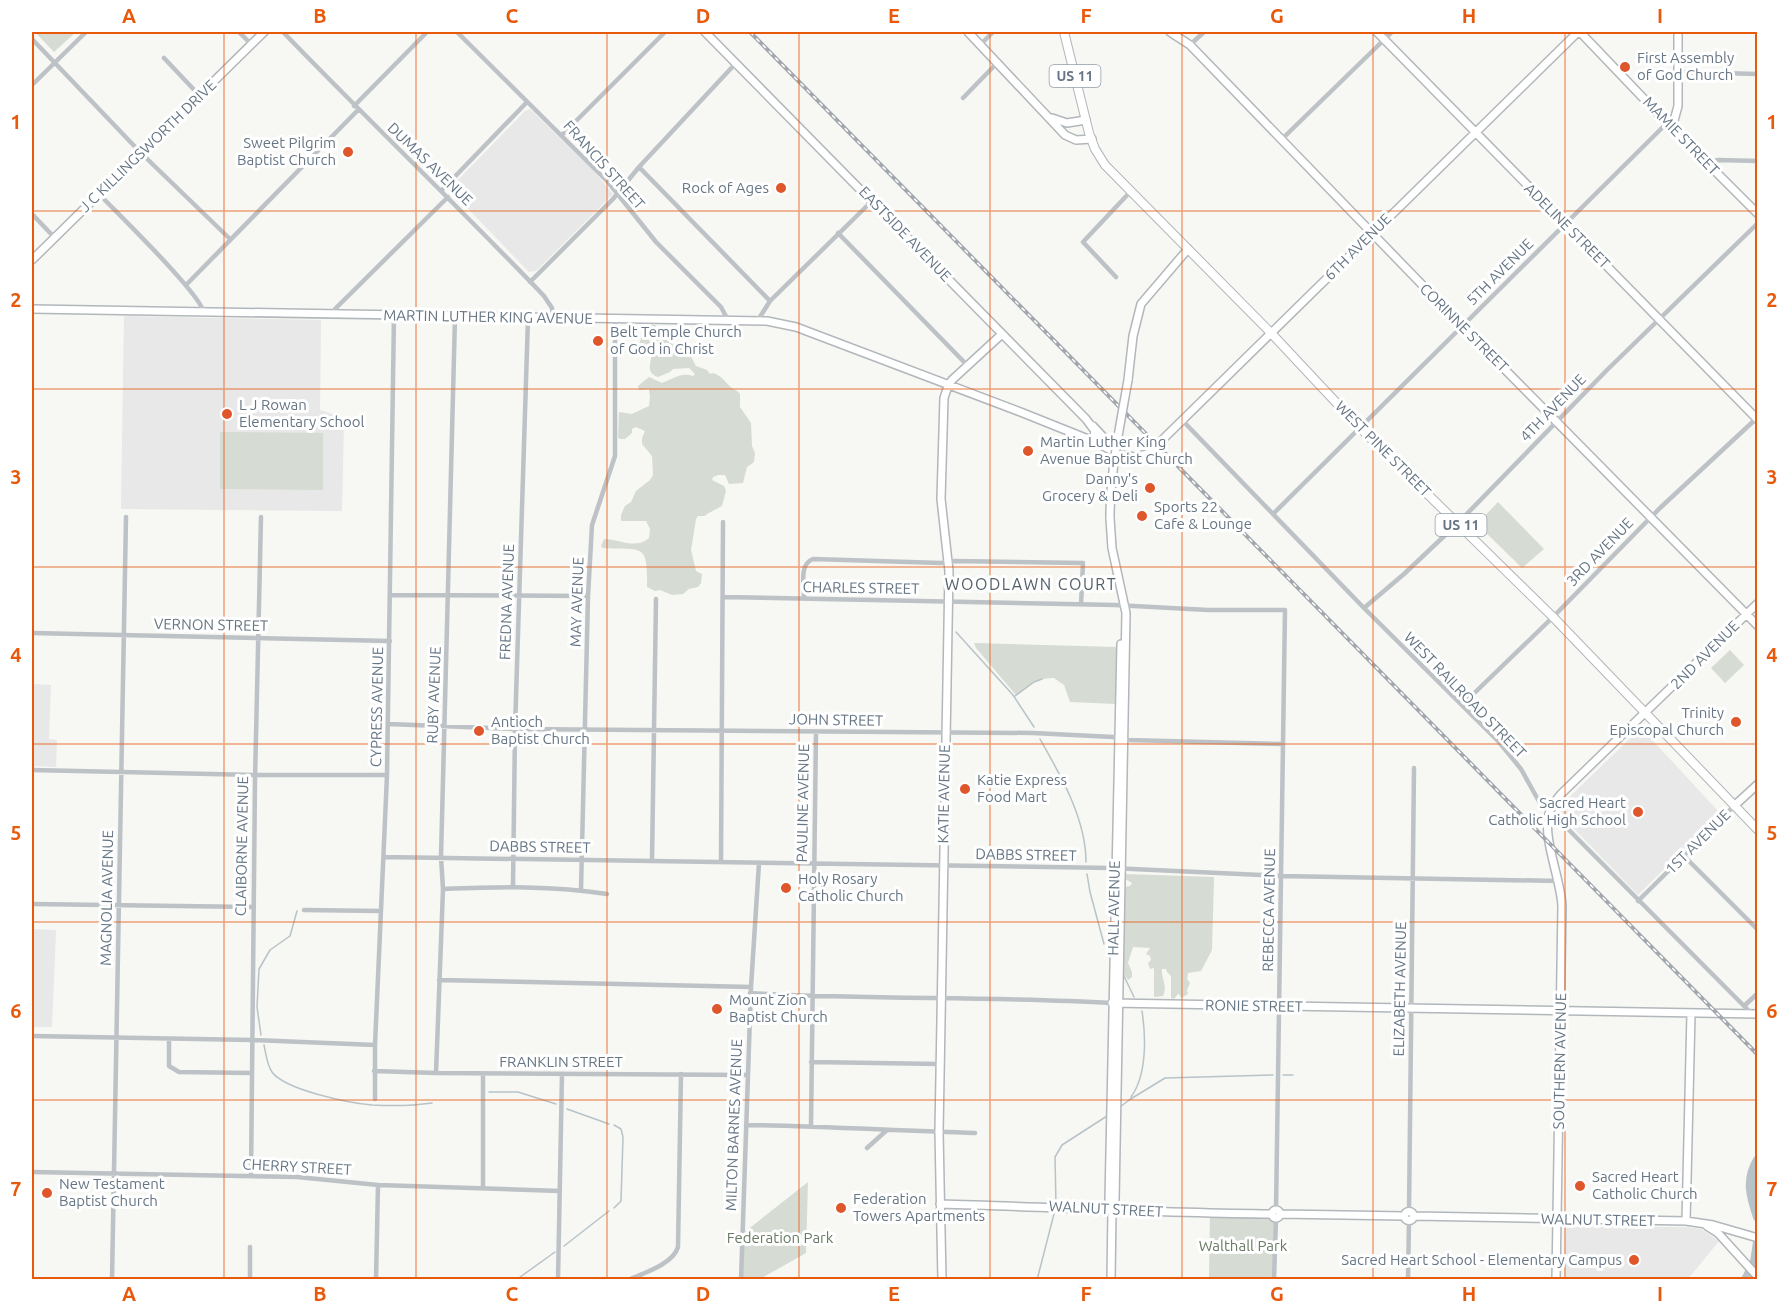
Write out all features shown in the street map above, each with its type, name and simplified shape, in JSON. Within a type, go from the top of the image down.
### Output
[{"type":"main road","name":"US 11","points":[[1064,32],[1086,120]]},
{"type":"main road","name":"WEST PINE STREET","points":[[1086,120],[1092,140],[1105,165],[1272,333],[1360,428],[1553,617],[1758,830]]},
{"type":"street","points":[[32,85],[86,32]]},
{"type":"street","points":[[239,32],[251,44]]},
{"type":"street","name":"J C KILLINGSWORTH DRIVE","points":[[32,260],[264,32]]},
{"type":"street","name":"DUMAS AVENUE","points":[[283,32],[548,301],[553,311],[553,318]]},
{"type":"street","points":[[186,285],[427,32]]},
{"type":"street","points":[[562,135],[665,32]]},
{"type":"street","name":"EASTSIDE AVENUE","points":[[705,32],[1092,425],[1112,450]]},
{"type":"street","points":[[969,32],[1068,137],[1076,140],[1092,140]]},
{"type":"street","points":[[981,44],[993,32]]},
{"type":"street","name":"CORINNE STREET","points":[[1170,32],[1190,45],[1372,234],[1758,626]]},
{"type":"street","points":[[1190,45],[1203,32]]},
{"type":"street","name":"ADELINE STREET","points":[[1377,32],[1757,419]]},
{"type":"street","points":[[1281,140],[1392,32]]},
{"type":"street","name":"MAMIE STREET","points":[[1579,32],[1758,214]]},
{"type":"street","name":"6TH AVENUE","points":[[1135,457],[1147,454],[1579,32]]},
{"type":"street","points":[[1670,126],[1678,106],[1678,32]]},
{"type":"street","name":"FRANCIS STREET","points":[[461,33],[618,194],[656,242],[721,307],[728,320]]},
{"type":"street","points":[[32,39],[141,153],[230,239]]},
{"type":"street","points":[[164,58],[199,95]]},
{"type":"street","points":[[963,98],[998,62]]},
{"type":"street","points":[[530,282],[618,194],[639,167],[736,63]]},
{"type":"street","points":[[1678,72],[1758,74]]},
{"type":"street","points":[[441,191],[527,102]]},
{"type":"street","points":[[1050,117],[1067,123],[1086,120]]},
{"type":"street","name":"5TH AVENUE","points":[[1274,514],[1564,224],[1670,126]]},
{"type":"street","points":[[1707,163],[1718,160],[1758,161]]},
{"type":"street","points":[[639,167],[770,301]]},
{"type":"street","points":[[1116,277],[1083,242],[1131,191]]},
{"type":"street","points":[[99,194],[186,285],[201,302],[204,313]]},
{"type":"street","points":[[333,315],[335,309],[448,197]]},
{"type":"street","points":[[758,320],[770,301],[872,201]]},
{"type":"street","points":[[32,214],[54,237]]},
{"type":"street","name":"4TH AVENUE","points":[[1364,608],[1391,586],[1458,522],[1758,223]]},
{"type":"street","points":[[838,233],[968,366]]},
{"type":"street","name":"HALL AVENUE","points":[[1111,1280],[1110,1188],[1122,612],[1124,606],[1112,548],[1110,518],[1113,465],[1128,380],[1133,336],[1142,304],[1188,249]]},
{"type":"street","name":"MARTIN LUTHER KING AVENUE","points":[[32,309],[615,320],[758,320],[796,327],[1093,441],[1121,455],[1135,457]]},
{"type":"street","name":"CYPRESS AVENUE","points":[[375,1100],[374,1071],[387,775],[394,315]]},
{"type":"street","name":"RUBY AVENUE","points":[[436,1073],[443,889],[441,857],[455,317]]},
{"type":"street","name":"FREDNA AVENUE","points":[[513,887],[515,729],[528,318]]},
{"type":"street","name":"MAY AVENUE","points":[[581,890],[588,596],[592,525],[615,456],[615,320]]},
{"type":"street","points":[[948,386],[1002,334]]},
{"type":"street","name":"KATIE AVENUE","points":[[942,1280],[939,1132],[948,562],[941,499],[944,398],[948,386]]},
{"type":"street","name":"3RD AVENUE","points":[[1462,705],[1651,517],[1757,419]]},
{"type":"street","name":"WEST RAILROAD STREET","points":[[1182,420],[1364,608],[1506,750],[1521,769],[1541,805],[1561,822],[1744,1006],[1755,1014]]},
{"type":"street","points":[[1092,425],[1095,431],[1093,441]]},
{"type":"street","name":"MAGNOLIA AVENUE","points":[[112,1280],[122,635],[126,517]]},
{"type":"street","name":"CLAIBORNE AVENUE","points":[[251,1176],[257,638],[261,517]]},
{"type":"street","points":[[721,862],[723,522]]},
{"type":"street","points":[[804,598],[804,567],[807,561],[813,559],[941,563],[1083,563],[1081,604]]},
{"type":"street","points":[[391,595],[588,596]]},
{"type":"street","name":"CHARLES STREET","points":[[724,597],[1285,610]]},
{"type":"street","points":[[652,861],[656,599]]},
{"type":"street","name":"2ND AVENUE","points":[[1549,813],[1561,794],[1758,603]]},
{"type":"street","name":"REBECCA AVENUE","points":[[1274,1280],[1285,610]]},
{"type":"street","name":"VERNON STREET","points":[[32,633],[390,641]]},
{"type":"street","name":"JOHN STREET","points":[[388,724],[585,730],[1033,733],[1121,739],[1283,744]]},
{"type":"street","name":"PAULINE AVENUE","points":[[811,1126],[816,732]]},
{"type":"street","name":"ELIZABETH AVENUE","points":[[1408,1280],[1414,768]]},
{"type":"street","points":[[32,770],[255,775],[387,775]]},
{"type":"street","name":"1ST AVENUE","points":[[1638,901],[1758,784]]},
{"type":"street","name":"SOUTHERN AVENUE","points":[[1549,813],[1550,843],[1562,906],[1556,1280]]},
{"type":"street","points":[[1684,856],[1758,930]]},
{"type":"street","name":"DABBS STREET","points":[[385,857],[1118,868],[1413,880],[1559,881]]},
{"type":"street","name":"MILTON BARNES AVENUE","points":[[741,1280],[751,990],[759,863]]},
{"type":"street","points":[[443,889],[513,887],[581,890],[607,894]]},
{"type":"street","points":[[32,904],[253,907]]},
{"type":"street","points":[[304,910],[380,911]]},
{"type":"street","name":"RONIE STREET","points":[[439,980],[751,990],[812,997],[1045,999],[1115,1003],[1755,1014]]},
{"type":"street","points":[[1744,1006],[1758,993]]},
{"type":"street","points":[[1686,1221],[1691,1014]]},
{"type":"street","points":[[32,1036],[375,1045]]},
{"type":"street","points":[[169,1039],[169,1066],[173,1070],[179,1072],[251,1072]]},
{"type":"street","points":[[811,1062],[940,1064]]},
{"type":"street","name":"FRANKLIN STREET","points":[[374,1071],[483,1074],[748,1075]]},
{"type":"street","points":[[483,1074],[483,1188]]},
{"type":"street","points":[[558,1280],[562,1074]]},
{"type":"street","points":[[628,1280],[669,1259],[676,1253],[678,1247],[681,1074]]},
{"type":"street","points":[[746,1125],[975,1133]]},
{"type":"street","points":[[867,1148],[886,1130]]},
{"type":"street","name":"CHERRY STREET","points":[[32,1172],[251,1176],[378,1185],[560,1191]]},
{"type":"street","points":[[376,1280],[378,1185]]},
{"type":"street","name":"WALNUT STREET","points":[[940,1204],[1276,1214],[1686,1221],[1713,1225],[1750,1237]]},
{"type":"street","points":[[1705,1225],[1718,1233],[1758,1277]]},
{"type":"street","name":"WALNUT STREET","points":[[1728,1244],[1733,1238],[1750,1237]]},
{"type":"street","points":[[250,1247],[250,1280]]},
{"type":"shaded area","points":[[530,109],[592,169],[613,194],[536,271],[529,272],[450,190],[525,111]]},
{"type":"shaded area","name":"L J Rowan Elementary School","points":[[124,316],[321,320],[320,410],[344,418],[342,511],[121,509]]},
{"type":"shaded area","points":[[32,684],[51,685],[49,739],[57,740],[56,767],[32,766]]},
{"type":"shaded area","name":"Sacred Heart Catholic High School","points":[[1641,728],[1720,813],[1638,895],[1557,811]]},
{"type":"shaded area","points":[[32,929],[56,930],[52,1027],[32,1027]]},
{"type":"shaded area","name":"Sacred Heart School - Elementary Campus","points":[[1565,1227],[1686,1227],[1701,1229],[1719,1241],[1688,1279],[1564,1279]]},
{"type":"green space","points":[[35,32],[76,32],[54,52]]},
{"type":"green space","points":[[643,324],[656,325],[656,334],[675,347],[682,347],[683,353],[690,355],[696,366],[719,376],[738,392],[740,407],[751,423],[754,462],[747,467],[743,483],[729,484],[725,475],[713,477],[712,480],[724,486],[726,491],[722,506],[696,519],[691,550],[696,571],[702,574],[701,583],[698,587],[689,589],[683,594],[672,595],[647,587],[646,562],[640,551],[601,546],[604,539],[633,544],[649,538],[650,529],[646,521],[621,521],[625,506],[631,502],[636,491],[653,475],[652,456],[642,444],[645,431],[636,427],[625,439],[620,439],[618,437],[619,412],[632,414],[649,406],[649,389],[639,390],[638,386],[649,377],[662,383],[681,375],[693,376],[695,374],[689,368],[673,369],[658,377],[651,373],[652,353],[650,350],[642,351],[639,344],[642,336],[650,342],[652,337],[650,331],[643,330]]},
{"type":"green space","points":[[220,432],[323,433],[323,490],[220,489]]},
{"type":"green space","points":[[1498,502],[1544,549],[1522,568],[1477,524]]},
{"type":"green space","points":[[974,643],[1117,647],[1116,704],[1070,702],[1064,685],[1054,678],[1029,685],[1016,695]]},
{"type":"green space","points":[[1730,650],[1744,665],[1725,683],[1711,668]]},
{"type":"green space","points":[[1124,874],[1214,877],[1212,950],[1201,971],[1188,973],[1187,979],[1190,983],[1188,994],[1181,998],[1178,994],[1174,999],[1171,998],[1171,976],[1166,969],[1162,969],[1165,989],[1163,996],[1154,996],[1154,968],[1150,969],[1148,963],[1151,960],[1150,956],[1146,954],[1150,948],[1133,947],[1128,963],[1132,977],[1128,980],[1120,968],[1122,897],[1125,893],[1122,890],[1123,887],[1130,886],[1132,883],[1122,877]]},
{"type":"green space","name":"Federation Park","points":[[808,1182],[806,1253],[760,1279],[741,1280],[742,1234]]},
{"type":"green space","name":"Walthall Park","points":[[1210,1213],[1272,1215],[1276,1218],[1274,1279],[1209,1278]]},
{"type":"waterway","points":[[956,632],[1013,695],[1034,727]]},
{"type":"waterway","points":[[1015,696],[1042,679]]},
{"type":"waterway","points":[[1040,739],[1064,783],[1077,814],[1082,830],[1086,862]]},
{"type":"waterway","points":[[1087,874],[1104,944]]},
{"type":"waterway","points":[[261,1035],[257,1007],[259,969],[270,950],[290,936],[297,911]]},
{"type":"waterway","points":[[1123,974],[1134,997]]},
{"type":"waterway","points":[[1131,1097],[1143,1067],[1142,1011]]},
{"type":"waterway","points":[[264,1045],[272,1072],[279,1079],[303,1090],[348,1102],[372,1105],[432,1103]]},
{"type":"waterway","points":[[1129,1100],[1165,1078],[1273,1075]]},
{"type":"waterway","points":[[1283,1075],[1293,1075]]},
{"type":"waterway","points":[[489,1092],[518,1092],[556,1104]]},
{"type":"waterway","points":[[1120,1107],[1128,1101]]},
{"type":"waterway","points":[[567,1109],[609,1124]]},
{"type":"waterway","points":[[1056,1205],[1055,1157],[1062,1145],[1107,1116]]},
{"type":"waterway","points":[[614,1125],[621,1129],[623,1137],[621,1201],[614,1208]]},
{"type":"waterway","points":[[1758,1160],[1751,1181],[1753,1202],[1758,1217]]},
{"type":"waterway","points":[[1037,1280],[1055,1210]]},
{"type":"waterway","points":[[564,1246],[609,1211]]},
{"type":"waterway","points":[[1746,1280],[1755,1262],[1758,1242]]},
{"type":"waterway","points":[[516,1280],[555,1252]]},
{"type":"railway","points":[[750,32],[1758,1055]]},
{"type":"place","name":"First Assembly of God Church","points":[[1625,67]]},
{"type":"place","name":"Sweet Pilgrim Baptist Church","points":[[348,152]]},
{"type":"place","name":"Rock of Ages","points":[[781,188]]},
{"type":"place","name":"Belt Temple Church of God in Christ","points":[[598,341]]},
{"type":"place","name":"L J Rowan Elementary School","points":[[227,414]]},
{"type":"place","name":"Martin Luther King Avenue Baptist Church","points":[[1028,451]]},
{"type":"place","name":"Danny's Grocery & Deli","points":[[1150,488]]},
{"type":"place","name":"Sports 22 Cafe & Lounge","points":[[1142,516]]},
{"type":"place","name":"Trinity Episcopal Church","points":[[1736,722]]},
{"type":"place","name":"Antioch Baptist Church","points":[[479,731]]},
{"type":"place","name":"Katie Express Food Mart","points":[[965,789]]},
{"type":"place","name":"Sacred Heart Catholic High School","points":[[1638,812]]},
{"type":"place","name":"Holy Rosary Catholic Church","points":[[786,888]]},
{"type":"place","name":"Mount Zion Baptist Church","points":[[717,1009]]},
{"type":"place","name":"Sacred Heart Catholic Church","points":[[1580,1186]]},
{"type":"place","name":"New Testament Baptist Church","points":[[47,1193]]},
{"type":"place","name":"Federation Towers Apartments","points":[[841,1208]]},
{"type":"place","name":"Sacred Heart School - Elementary Campus","points":[[1634,1260]]},
{"type":"district","name":"WOODLAWN COURT","points":[[1031,584]]}]
